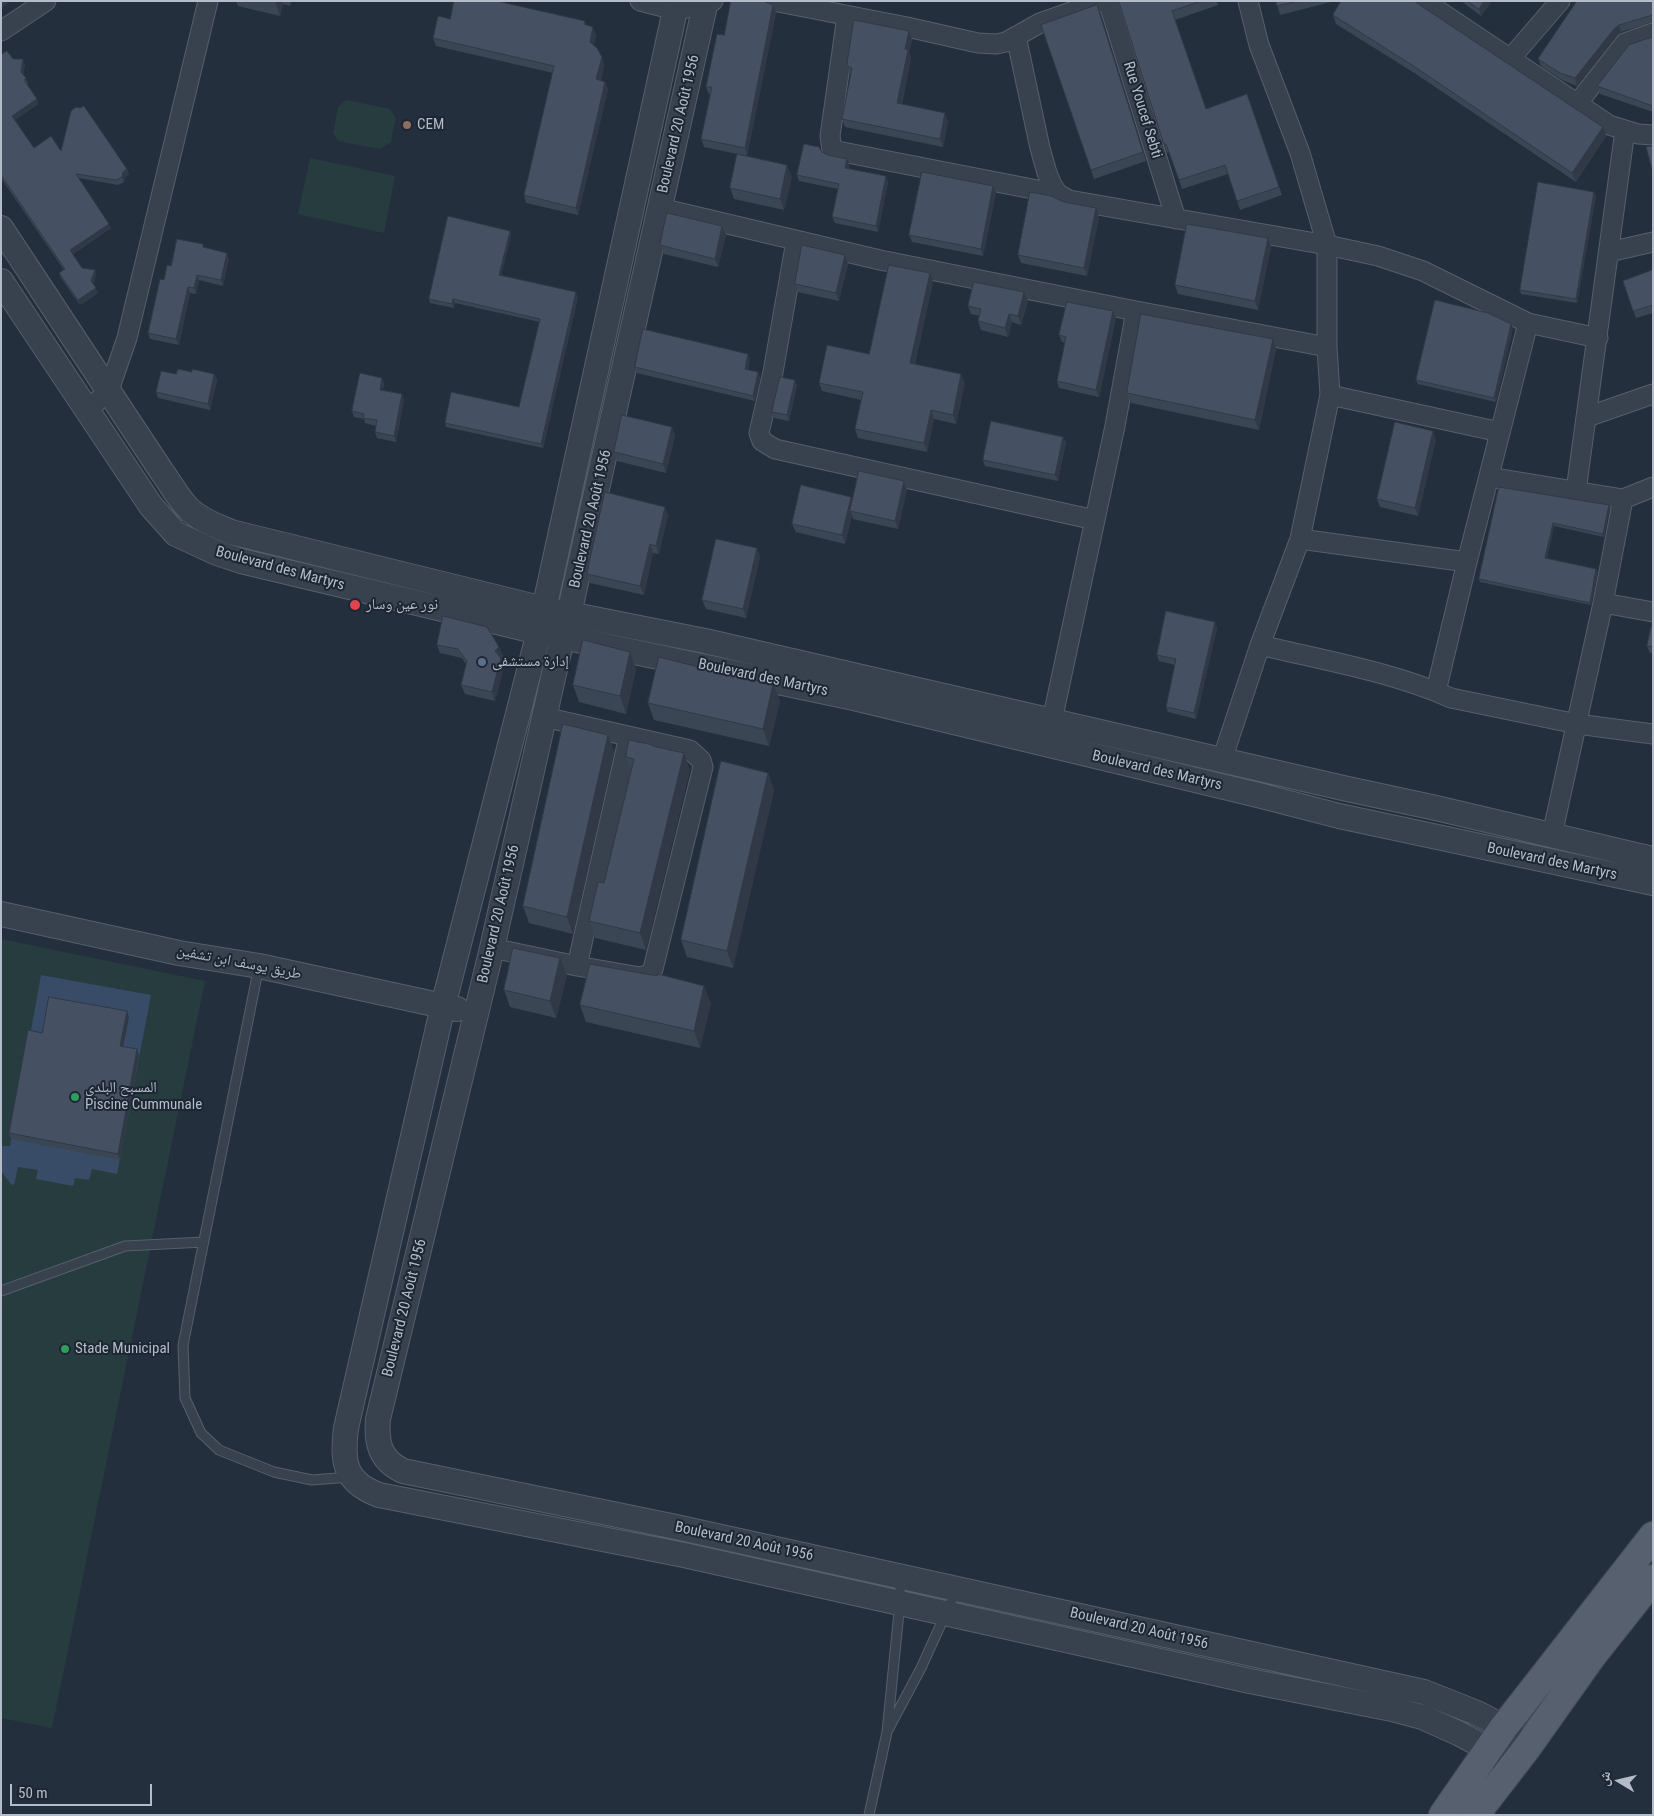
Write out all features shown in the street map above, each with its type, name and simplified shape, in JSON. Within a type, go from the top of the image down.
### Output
[{"type":"main road","points":[[1443,1815],[1504,1727],[1653,1536]]},
{"type":"main road","points":[[1475,1815],[1519,1758],[1592,1656],[1653,1579]]},
{"type":"street","points":[[1,31],[46,1]]},
{"type":"street","points":[[87,411],[109,390],[130,328],[208,1]]},
{"type":"street","points":[[640,1],[676,6],[708,2]]},
{"type":"street","points":[[773,1],[855,12],[978,43],[996,44],[1006,42],[1040,23],[1102,1]]},
{"type":"street","name":"Rue Youcef Sebti","points":[[1108,1],[1176,219]]},
{"type":"street","points":[[1222,760],[1260,645],[1300,539],[1330,395],[1327,347],[1327,245],[1300,153],[1260,44],[1248,1]]},
{"type":"street","points":[[1424,1],[1609,125],[1638,134],[1653,135]]},
{"type":"street","points":[[1510,59],[1560,1]]},
{"type":"street","name":"Boulevard 20 Août 1956","points":[[708,2],[492,948],[378,1419],[377,1436],[383,1455],[390,1463],[403,1471],[957,1588],[1424,1692],[1477,1713],[1504,1727],[1519,1758]]},
{"type":"street","name":"Boulevard 20 Août 1956","points":[[350,1476],[343,1451],[346,1428],[443,1006],[539,632],[676,6]]},
{"type":"street","points":[[855,12],[830,136],[832,150],[1058,194],[1069,200],[1327,245],[1378,256],[1423,271],[1528,323],[1598,338]]},
{"type":"street","points":[[1577,104],[1625,43],[1653,33]]},
{"type":"street","points":[[1016,36],[1040,148],[1052,185],[1058,194]]},
{"type":"street","points":[[1576,490],[1625,130]]},
{"type":"street","points":[[660,208],[890,262],[1327,347]]},
{"type":"street","points":[[1,228],[109,390]]},
{"type":"street","points":[[796,241],[773,372],[759,433],[762,441],[775,450],[1095,520]]},
{"type":"street","points":[[1608,252],[1653,242]]},
{"type":"street","name":"Boulevard des Martyrs","points":[[1,281],[151,506],[176,534],[196,545],[241,561],[539,632],[566,625],[705,641],[1653,859]]},
{"type":"street","points":[[1052,722],[1115,426],[1136,311]]},
{"type":"street","points":[[1436,691],[1528,323]]},
{"type":"street","name":"Boulevard des Martyrs","points":[[109,390],[162,472],[189,509],[209,523],[248,537],[544,609],[566,625],[854,698],[1339,816],[1653,883]]},
{"type":"street","points":[[1587,417],[1653,394]]},
{"type":"street","points":[[1330,395],[1500,432]]},
{"type":"street","points":[[1489,477],[1623,499],[1653,487]]},
{"type":"street","points":[[1552,835],[1603,603],[1623,499]]},
{"type":"street","points":[[1300,539],[1467,562]]},
{"type":"street","points":[[1603,603],[1653,612]]},
{"type":"street","points":[[1260,645],[1386,676],[1436,691],[1451,698],[1576,724],[1653,734]]},
{"type":"street","points":[[492,948],[640,977],[650,974],[653,969],[703,767],[701,760],[690,750],[544,717]]},
{"type":"street","points":[[577,966],[629,736]]},
{"type":"street","name":"طريق يوسف ابن تشفين","points":[[1,914],[179,953],[260,966],[476,1013]]},
{"type":"street","points":[[390,1463],[350,1476],[360,1486],[379,1495],[684,1555],[946,1612],[1250,1682],[1392,1709],[1422,1717],[1488,1749],[1519,1758]]},
{"type":"lane","points":[[260,966],[184,1345],[185,1398],[200,1433],[220,1450],[274,1472],[312,1480],[350,1476]]},
{"type":"lane","points":[[1,1291],[126,1246],[204,1242]]},
{"type":"lane","points":[[869,1815],[887,1732],[900,1602],[900,1576]]},
{"type":"lane","points":[[887,1732],[921,1668],[957,1588]]},
{"type":"green space","points":[[346,100],[390,109],[396,118],[391,142],[380,149],[338,141],[333,133],[338,107]]},
{"type":"green space","points":[[310,158],[395,176],[384,233],[298,214]]},
{"type":"green space","name":"Stade Municipal","points":[[1,939],[205,981],[52,1728],[1,1718]]},
{"type":"water","name":"المسبح البلدي Piscine Cummunale","points":[[41,975],[151,995],[117,1174],[92,1169],[89,1180],[75,1178],[73,1186],[36,1179],[38,1170],[18,1167],[14,1185],[11,1184],[1,1171],[1,1146],[10,1146]]},
{"type":"building","points":[[454,1],[497,1],[585,21],[584,24],[593,27],[590,42],[597,48],[602,57],[596,79],[605,82],[576,208],[524,195],[554,66],[433,38],[438,16],[450,19]]},
{"type":"building","points":[[731,1],[763,1],[773,5],[745,148],[701,139],[712,87],[706,87],[717,34],[724,35]]},
{"type":"building","points":[[1119,1],[1201,1],[1172,11],[1206,109],[1247,94],[1279,187],[1237,201],[1225,165],[1179,180],[1166,144],[1164,144]]},
{"type":"building","points":[[1276,1],[1298,1],[1277,6]]},
{"type":"building","points":[[1341,1],[1414,1],[1603,127],[1572,173],[1412,65],[1333,15]]},
{"type":"building","points":[[1468,1],[1484,1],[1479,9]]},
{"type":"building","points":[[1577,1],[1653,1],[1653,15],[1619,25],[1614,29],[1575,78],[1560,73],[1538,59]]},
{"type":"building","points":[[1097,5],[1143,152],[1091,170],[1041,25]]},
{"type":"building","points":[[854,20],[909,31],[905,49],[908,50],[897,103],[945,113],[940,139],[842,119],[852,68],[847,66]]},
{"type":"building","points":[[1653,37],[1653,106],[1597,86],[1629,45]]},
{"type":"building","points":[[7,51],[13,59],[23,59],[21,72],[37,99],[12,116],[34,148],[51,136],[61,151],[71,111],[76,107],[84,106],[127,169],[123,172],[122,177],[116,180],[76,174],[109,224],[70,250],[82,268],[95,270],[91,281],[96,288],[78,300],[59,273],[65,269],[1,175],[1,55]]},
{"type":"building","points":[[804,144],[819,147],[822,152],[828,155],[847,159],[845,168],[886,176],[876,226],[832,217],[839,184],[797,175]]},
{"type":"building","points":[[1653,146],[1653,173],[1646,147]]},
{"type":"building","points":[[737,154],[787,165],[780,199],[730,188]]},
{"type":"building","points":[[922,172],[993,186],[981,249],[909,235]]},
{"type":"building","points":[[1538,182],[1594,192],[1576,299],[1520,290]]},
{"type":"building","points":[[1030,192],[1051,196],[1064,202],[1096,208],[1084,268],[1018,255]]},
{"type":"building","points":[[667,213],[722,226],[715,259],[660,245]]},
{"type":"building","points":[[448,216],[510,231],[499,275],[576,292],[541,444],[445,423],[451,392],[519,407],[540,319],[453,299],[452,304],[429,299]]},
{"type":"building","points":[[1187,224],[1268,238],[1255,301],[1175,285]]},
{"type":"building","points":[[177,239],[203,244],[203,247],[227,253],[221,280],[197,275],[194,288],[188,287],[176,339],[148,333],[160,279],[164,280],[167,265],[171,266]]},
{"type":"building","points":[[802,245],[845,255],[836,293],[795,284]]},
{"type":"building","points":[[889,265],[930,273],[910,363],[961,374],[953,415],[931,410],[924,443],[855,429],[863,392],[819,383],[827,345],[869,354]]},
{"type":"building","points":[[1653,270],[1653,305],[1633,311],[1623,281]]},
{"type":"building","points":[[974,282],[1024,292],[1018,316],[1009,314],[1005,328],[978,321],[981,309],[968,306]]},
{"type":"building","points":[[1435,300],[1488,313],[1511,324],[1494,398],[1416,380]]},
{"type":"building","points":[[1067,302],[1113,311],[1096,390],[1057,381],[1066,337],[1059,335]]},
{"type":"building","points":[[1141,314],[1273,339],[1255,420],[1127,393]]},
{"type":"building","points":[[643,329],[748,354],[745,369],[758,372],[753,396],[635,367]]},
{"type":"building","points":[[178,369],[192,372],[192,369],[214,374],[208,404],[156,392],[161,371],[176,374]]},
{"type":"building","points":[[360,373],[382,378],[380,390],[402,394],[394,436],[375,432],[377,420],[363,418],[364,414],[352,411]]},
{"type":"building","points":[[780,377],[795,380],[787,415],[772,412]]},
{"type":"building","points":[[622,415],[672,427],[663,464],[614,452]]},
{"type":"building","points":[[991,421],[1063,437],[1055,475],[983,460]]},
{"type":"building","points":[[1395,422],[1433,431],[1415,508],[1377,499]]},
{"type":"building","points":[[859,471],[904,481],[895,521],[850,511]]},
{"type":"building","points":[[801,485],[851,497],[842,535],[792,524]]},
{"type":"building","points":[[1499,487],[1609,505],[1603,534],[1553,523],[1545,558],[1596,569],[1590,603],[1479,579]]},
{"type":"building","points":[[605,492],[665,507],[656,546],[650,544],[640,586],[587,574]]},
{"type":"building","points":[[716,539],[757,548],[743,609],[702,600]]},
{"type":"building","points":[[1166,611],[1215,622],[1194,713],[1166,707],[1176,659],[1157,655]]},
{"type":"building","name":"إدارة مستشفى","points":[[443,616],[487,627],[499,647],[495,651],[501,658],[492,692],[461,685],[467,661],[458,649],[437,645]]},
{"type":"building","points":[[1653,619],[1653,647],[1647,646]]},
{"type":"building","points":[[583,640],[630,652],[620,696],[573,685]]},
{"type":"building","points":[[659,657],[773,684],[763,729],[648,703]]},
{"type":"building","points":[[563,724],[608,735],[567,917],[523,906]]},
{"type":"building","points":[[629,740],[684,753],[640,933],[589,921],[598,882],[604,883],[634,759],[626,757]]},
{"type":"building","points":[[721,761],[768,773],[727,951],[681,940]]},
{"type":"building","points":[[513,948],[560,958],[550,1001],[504,990]]},
{"type":"building","points":[[590,964],[657,976],[658,974],[704,986],[694,1031],[580,1005]]},
{"type":"building","name":"المسبح البلدي Piscine Cummunale","points":[[49,997],[127,1011],[120,1046],[137,1049],[118,1154],[9,1133],[28,1030],[42,1033]]},
{"type":"place","name":"CEM","points":[[407,125]]},
{"type":"place","name":"نور عين وسار","points":[[355,605]]},
{"type":"place","name":"إدارة مستشفى","points":[[482,662]]},
{"type":"place","name":"المسبح البلدي Piscine Cummunale","points":[[75,1097]]},
{"type":"place","name":"Stade Municipal","points":[[65,1349]]}]
